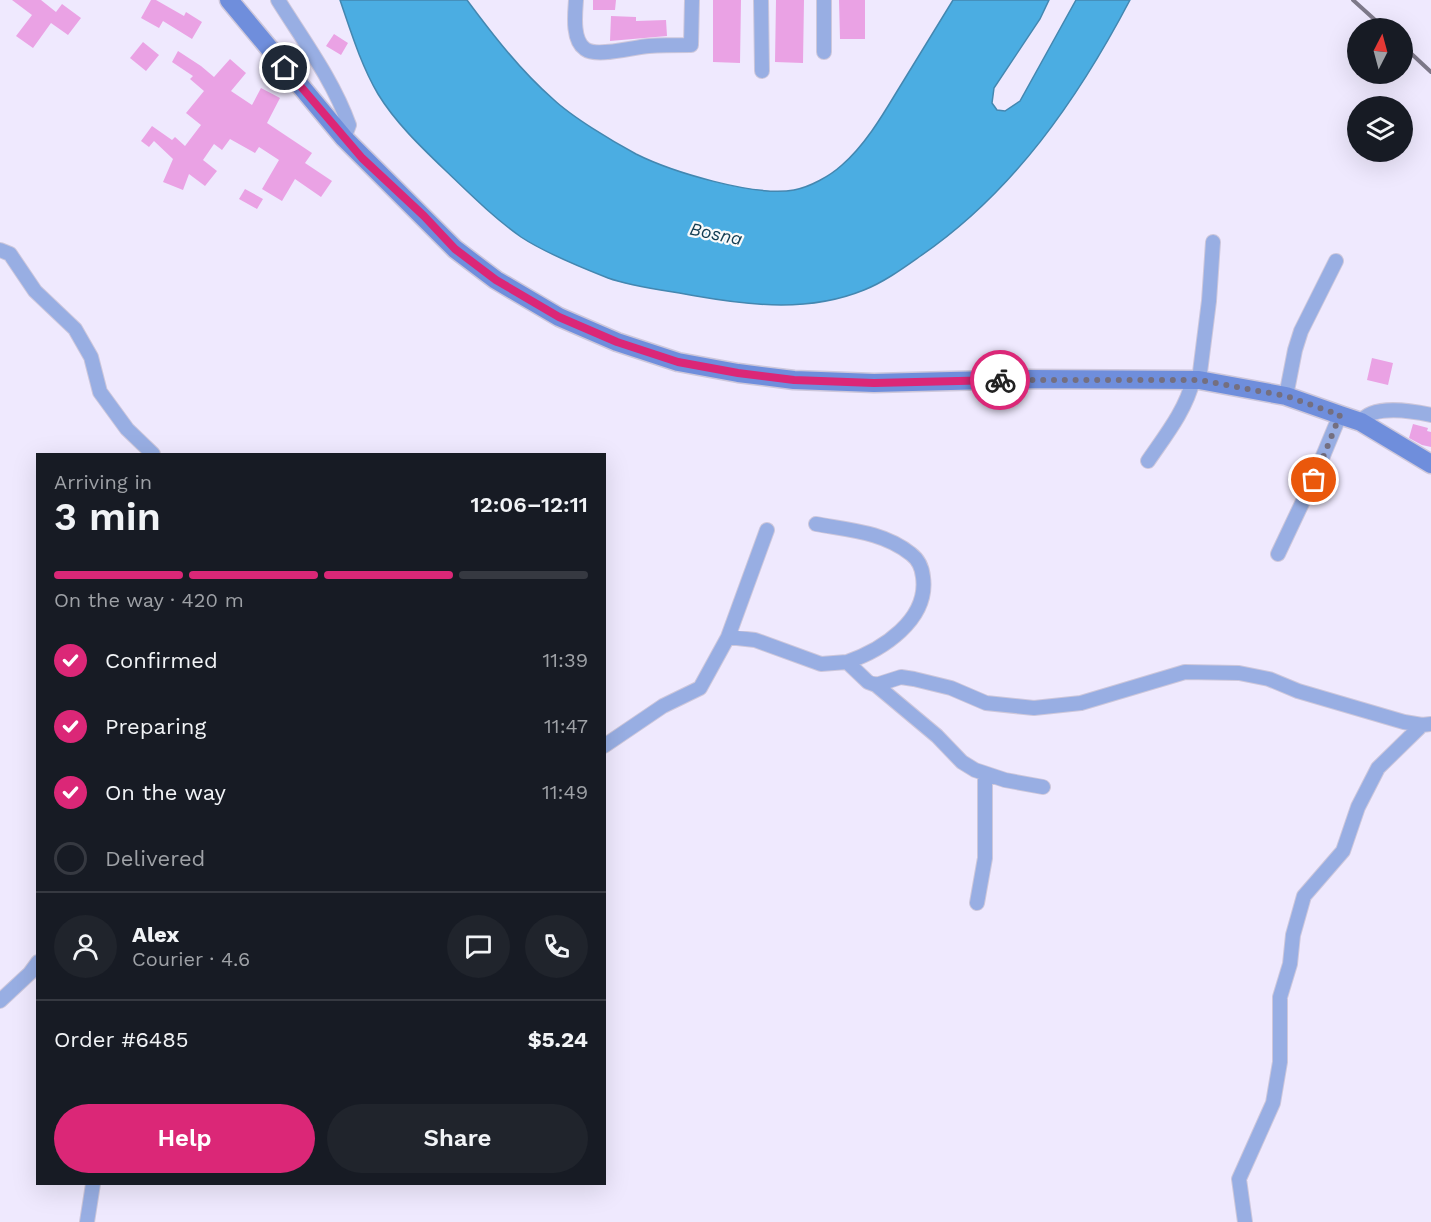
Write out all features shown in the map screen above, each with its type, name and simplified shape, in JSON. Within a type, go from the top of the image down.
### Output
[{"type":"main road","points":[[229,0],[344,138],[455,249],[496,280],[559,317],[617,342],[678,362],[794,380],[874,383],[1026,379],[1196,380],[1286,396],[1340,415],[1361,423],[1431,464]]},
{"type":"street","points":[[278,0],[329,81],[344,110],[349,125],[344,138]]},
{"type":"street","points":[[576,0],[577,38],[583,48],[591,52],[648,46],[691,45],[693,0]]},
{"type":"street","points":[[761,0],[762,71]]},
{"type":"street","points":[[824,0],[824,52]]},
{"type":"street","points":[[1148,461],[1179,414],[1196,380],[1209,301],[1213,242]]},
{"type":"street","points":[[0,250],[10,254],[35,291],[75,329],[91,357],[100,392],[127,429],[152,453]]},
{"type":"street","points":[[1286,396],[1301,331],[1336,261]]},
{"type":"street","points":[[1361,423],[1363,418],[1374,411],[1395,410],[1431,415]]},
{"type":"street","points":[[1278,554],[1314,480],[1340,415]]},
{"type":"street","points":[[728,637],[755,640],[821,664],[847,662],[866,655],[887,643],[911,619],[922,601],[924,583],[922,566],[913,555],[878,535],[816,524]]},
{"type":"street","points":[[606,745],[663,706],[700,687],[728,637],[767,530]]},
{"type":"street","points":[[847,662],[868,682],[876,685],[937,736],[963,762],[985,774],[1043,787]]},
{"type":"street","points":[[876,685],[901,677],[951,688],[986,703],[1034,708],[1081,703],[1185,672],[1239,673],[1269,679],[1298,691],[1404,722],[1427,725]]},
{"type":"street","points":[[1245,1222],[1239,1179],[1274,1103],[1280,1062],[1280,997],[1290,964],[1293,935],[1305,896],[1343,851],[1358,807],[1378,768],[1427,725]]},
{"type":"street","points":[[977,903],[985,858],[985,774]]},
{"type":"street","points":[[0,1001],[36,965]]},
{"type":"street","points":[[87,1222],[93,1185]]},
{"type":"water","name":"Bosna","points":[[340,0],[467,0],[507,52],[541,88],[561,106],[604,136],[636,154],[692,175],[736,186],[777,191],[800,189],[820,180],[837,169],[858,149],[872,131],[953,0],[1049,0],[1040,19],[994,88],[992,103],[997,110],[1005,111],[1020,101],[1076,0],[1130,0],[1088,73],[1040,142],[984,204],[953,232],[899,271],[864,290],[823,302],[781,305],[717,300],[618,281],[563,259],[521,237],[463,188],[392,114],[366,72]]},
{"type":"building","points":[[12,0],[41,0],[56,12],[62,4],[81,18],[68,35],[51,23],[33,48],[16,36],[32,15]]},
{"type":"building","points":[[151,0],[156,0],[184,16],[186,12],[202,22],[192,39],[163,21],[159,28],[141,18]]},
{"type":"building","points":[[593,0],[616,0],[615,10],[593,10]]},
{"type":"building","points":[[713,0],[741,0],[740,63],[713,62]]},
{"type":"building","points":[[776,0],[804,0],[803,63],[775,62]]},
{"type":"building","points":[[839,0],[865,0],[865,39],[840,39]]},
{"type":"building","points":[[611,16],[636,17],[636,21],[666,20],[667,36],[610,41]]},
{"type":"building","points":[[334,34],[348,43],[341,55],[326,46]]},
{"type":"building","points":[[143,42],[159,55],[146,71],[130,58]]},
{"type":"building","points":[[178,51],[214,77],[230,59],[246,73],[231,91],[252,105],[261,88],[280,98],[267,123],[312,153],[305,163],[332,181],[321,197],[295,179],[282,201],[262,189],[279,160],[259,147],[255,153],[230,139],[222,150],[214,144],[203,160],[217,171],[205,186],[189,174],[183,190],[163,182],[173,159],[154,141],[149,147],[141,141],[152,126],[172,140],[175,137],[185,146],[201,125],[186,113],[204,91],[190,79],[193,76],[172,62]]},
{"type":"building","points":[[245,189],[263,199],[257,209],[239,199]]},
{"type":"building","points":[[1372,358],[1393,363],[1388,385],[1367,380]]},
{"type":"building","points":[[1413,424],[1428,428],[1427,431],[1431,432],[1431,447],[1409,438]]},
{"type":"railway","points":[[1353,0],[1373,18]]},
{"type":"railway","points":[[1413,55],[1431,72]]},
{"type":"way so far","points":[[1000,380],[1199,380],[1286,396],[1340,415],[1314,480]]},
{"type":"route","points":[[285,68],[362,158],[424,216],[455,249],[496,280],[559,317],[617,342],[678,362],[738,373],[794,380],[874,383],[1000,380]]}]
